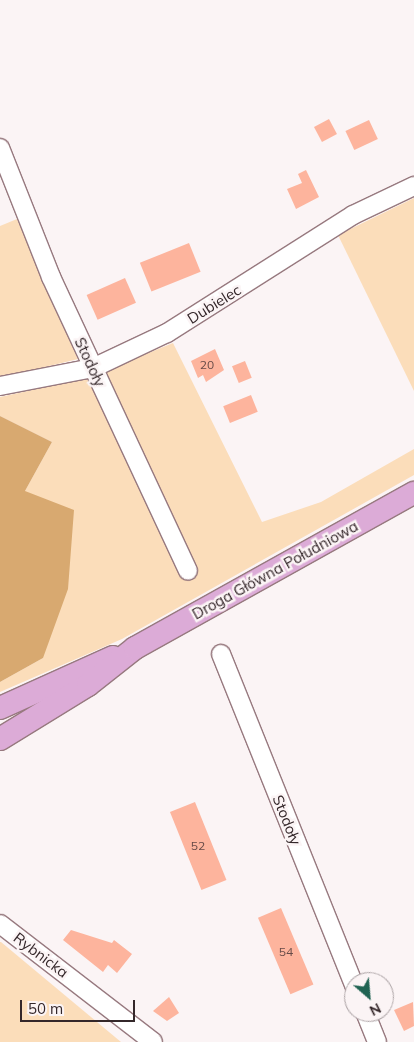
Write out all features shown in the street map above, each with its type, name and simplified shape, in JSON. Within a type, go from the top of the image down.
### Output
[{"type":"main road","name":"Droga Główna Południowa","points":[[0,708],[79,669],[135,648],[414,493]]},
{"type":"main road","name":"Droga Główna Południowa","points":[[0,739],[88,685],[135,648]]},
{"type":"street","name":"Stodoły","points":[[0,148],[93,368],[188,571]]},
{"type":"street","name":"Dubielec","points":[[0,386],[93,368],[167,333],[353,215],[414,186]]},
{"type":"street","name":"Stodoły","points":[[221,654],[349,972]]},
{"type":"street","name":"Rybnicka","points":[[0,924],[153,1042]]},
{"type":"street","points":[[369,1022],[377,1042]]},
{"type":"shaded area","points":[[414,198],[414,391],[338,235]]},
{"type":"shaded area","points":[[17,219],[78,359],[0,378],[0,226]]},
{"type":"shaded area","points":[[173,343],[262,522],[321,502],[414,449],[414,475],[122,639],[0,692],[0,682],[43,658],[25,491],[52,442],[0,416],[0,397],[87,378]]},
{"type":"shaded area","points":[[0,416],[52,442],[25,491],[74,510],[68,589],[43,658],[0,682]]},
{"type":"shaded area","points":[[1,942],[121,1042],[0,1042]]},
{"type":"building","points":[[329,119],[337,134],[322,142],[314,127]]},
{"type":"building","points":[[369,120],[378,139],[354,150],[345,131]]},
{"type":"building","points":[[306,170],[319,197],[296,209],[287,189],[302,183],[298,174]]},
{"type":"building","points":[[189,243],[201,272],[151,292],[140,263]]},
{"type":"building","points":[[125,278],[136,303],[98,320],[87,295]]},
{"type":"building","points":[[215,349],[224,370],[206,382],[203,375],[198,378],[191,361]]},
{"type":"building","points":[[245,361],[252,378],[239,383],[232,366]]},
{"type":"building","points":[[251,395],[258,412],[230,423],[223,406]]},
{"type":"building","points":[[195,802],[226,880],[201,890],[170,812]]},
{"type":"building","points":[[281,908],[313,984],[290,994],[258,918]]},
{"type":"building","points":[[71,930],[112,943],[114,940],[132,954],[117,973],[108,965],[103,972],[63,940]]},
{"type":"building","points":[[169,997],[179,1013],[167,1021],[153,1011]]},
{"type":"building","points":[[413,1002],[414,1026],[404,1031],[394,1010]]}]
